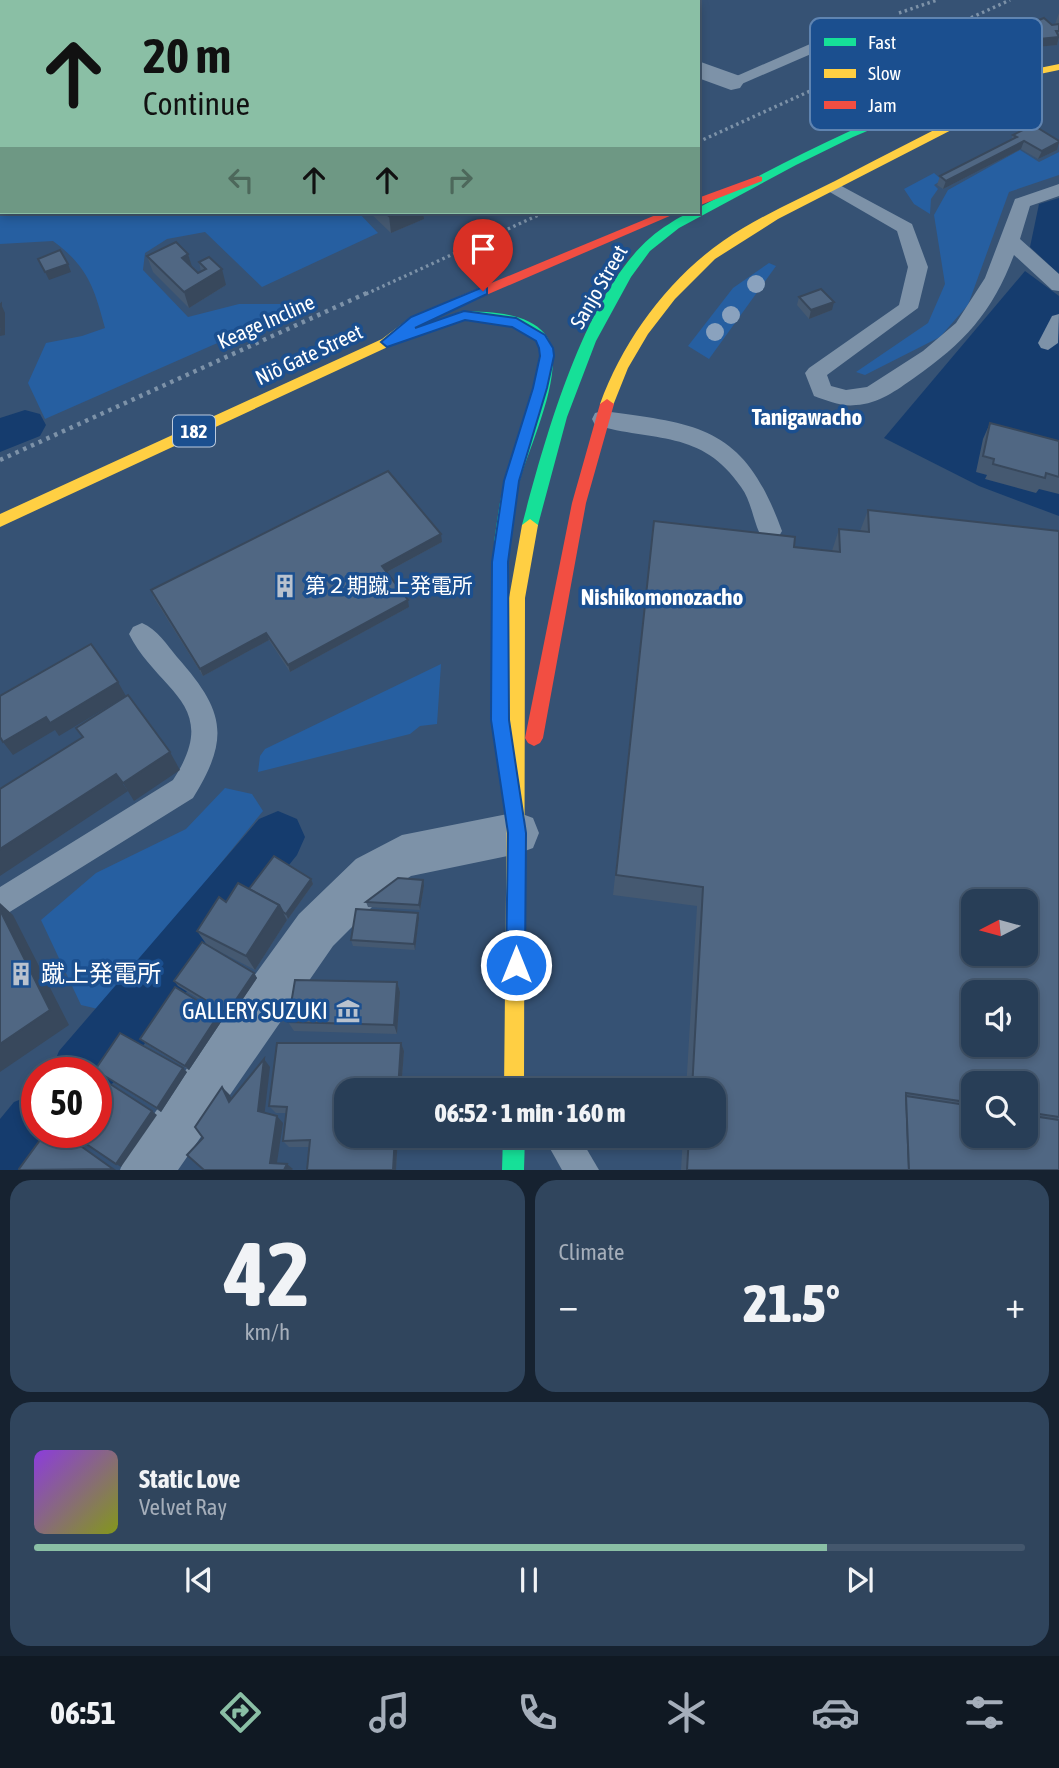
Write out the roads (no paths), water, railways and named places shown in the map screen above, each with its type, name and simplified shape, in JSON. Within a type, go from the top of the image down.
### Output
[{"type":"main road","name":"Sanjo Street","points":[[700,212],[758,179],[864,130]]},
{"type":"main road","points":[[874,146],[908,130]]},
{"type":"main road","name":"Sanjo Street","points":[[517,833],[579,503],[618,373],[635,342],[695,269],[721,248],[767,220],[945,130]]},
{"type":"main road","points":[[700,201],[758,179]]},
{"type":"main road","points":[[616,254],[747,204]]},
{"type":"main road","name":"Niō Gate Street","points":[[0,520],[387,342],[416,320],[619,232],[668,214]]},
{"type":"main road","name":"Sanjo Street","points":[[519,1078],[517,598],[526,537],[568,393],[619,288],[635,261],[654,239],[697,214]]},
{"type":"main road","name":"182","points":[[387,342],[464,315],[591,264]]},
{"type":"main road","points":[[464,315],[516,323],[541,338],[547,356],[512,481],[500,562]]},
{"type":"main road","points":[[499,692],[500,720],[517,833]]},
{"type":"main road","points":[[513,1170],[514,1148]]},
{"type":"street","points":[[700,70],[731,82]]},
{"type":"street","points":[[146,1170],[316,930],[372,875],[402,856],[517,833]]},
{"type":"lane","points":[[731,82],[810,48]]},
{"type":"lane","points":[[834,187],[905,228],[918,267],[908,309],[816,373],[822,391],[842,399],[872,397],[942,347],[970,320],[1002,266],[1022,202],[1059,190]]},
{"type":"lane","points":[[1010,241],[1059,285]]},
{"type":"lane","points":[[1048,343],[1059,321]]},
{"type":"lane","points":[[603,419],[683,430],[719,447],[750,481],[771,531]]},
{"type":"lane","points":[[0,904],[183,789],[196,772],[205,754],[205,719],[198,705],[142,635]]},
{"type":"lane","points":[[567,1148],[582,1170]]},
{"type":"waterway","points":[[0,436],[25,425]]},
{"type":"waterway","points":[[94,1057],[278,837]]},
{"type":"waterway","points":[[0,1169],[21,1144]]},
{"type":"place","name":"第２期蹴上発電所","points":[[285,586]]},
{"type":"place","name":"蹴上発電所","points":[[21,974]]},
{"type":"place","name":"GALLERY SUZUKI","points":[[348,1011]]},
{"type":"district","name":"Tanigawacho","points":[[807,417]]},
{"type":"district","name":"Nishikomonozacho","points":[[662,597]]}]
